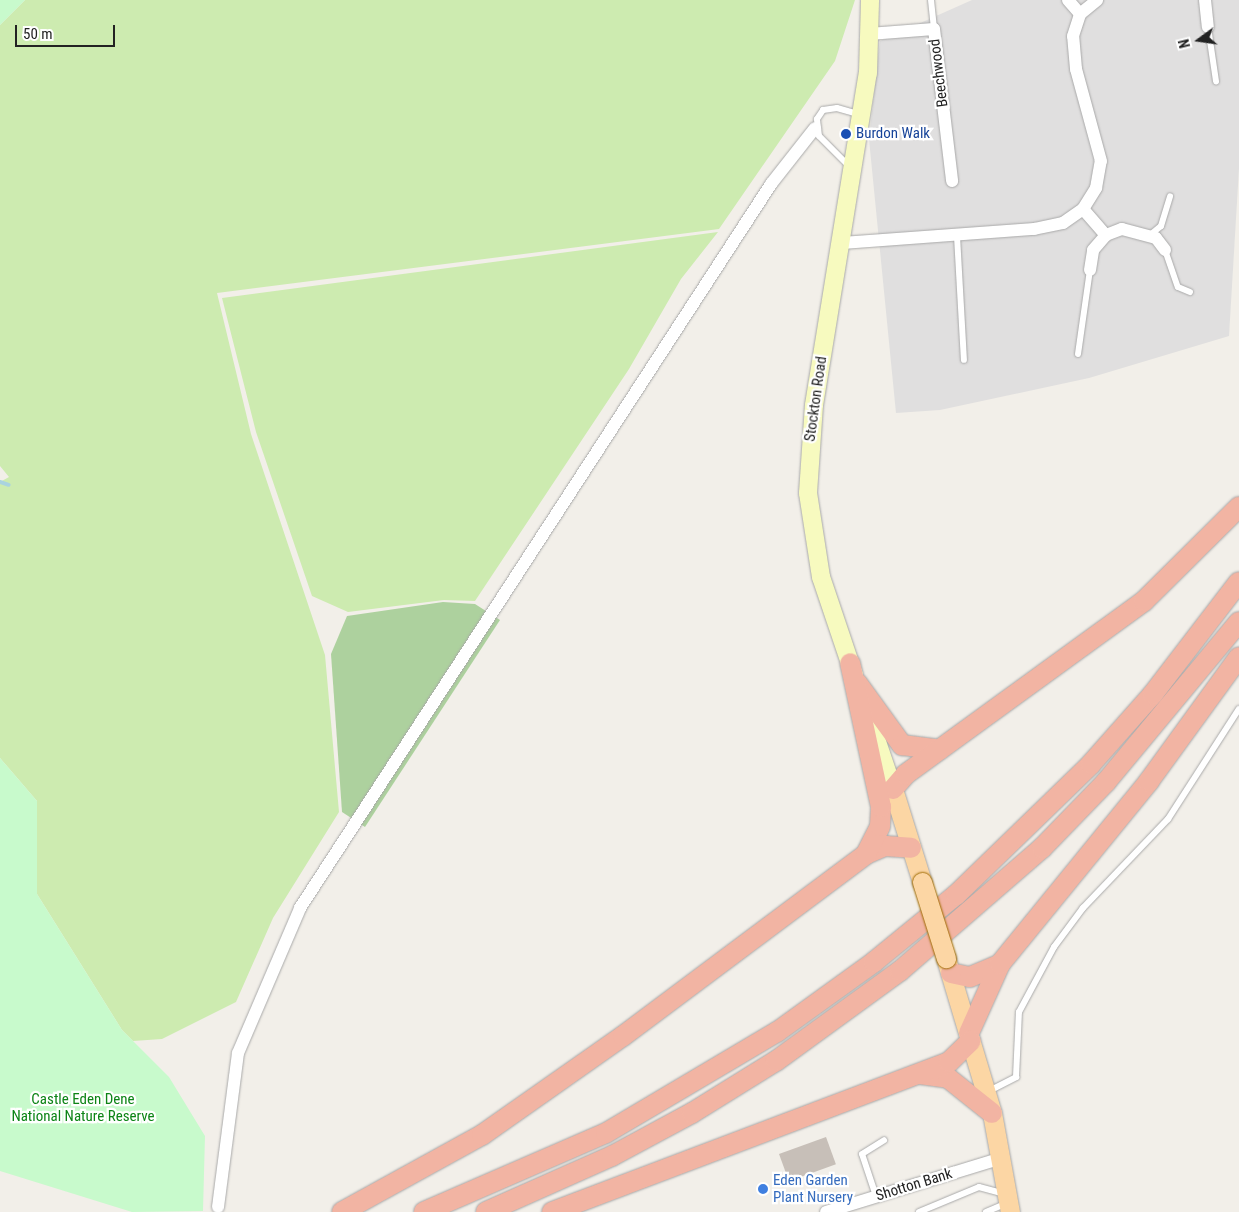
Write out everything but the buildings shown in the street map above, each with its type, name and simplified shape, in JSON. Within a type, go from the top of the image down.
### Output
[{"type":"highway","points":[[893,789],[940,750],[1144,601],[1239,507]]},
{"type":"highway","points":[[424,1212],[639,1115],[777,1032],[874,962],[956,895],[1091,764],[1153,694],[1239,582]]},
{"type":"highway","points":[[486,1212],[612,1156],[692,1113],[776,1060],[900,971],[1042,848],[1106,782],[1239,622]]},
{"type":"highway","points":[[552,1212],[949,1062],[970,1037],[1000,964],[1149,781],[1239,657]]},
{"type":"highway","points":[[850,663],[881,807],[880,826],[866,854]]},
{"type":"highway","points":[[857,683],[902,745],[940,750]]},
{"type":"highway","points":[[342,1212],[482,1135],[623,1036],[866,854],[885,846],[911,848]]},
{"type":"highway","points":[[949,966],[970,977],[1000,964]]},
{"type":"highway","points":[[919,1074],[948,1078],[992,1114]]},
{"type":"main road","name":"Stockton Road","points":[[870,0],[870,34],[862,115],[814,404],[808,493],[821,577],[893,789]]},
{"type":"main road","points":[[893,789],[949,966],[986,1092],[1002,1158],[1009,1203]]},
{"type":"street","points":[[1068,0],[1080,14]]},
{"type":"street","points":[[842,243],[1034,229],[1063,223],[1083,209],[1096,188],[1101,161],[1076,69],[1073,36],[1080,14],[1097,0]]},
{"type":"street","points":[[1205,0],[1208,27]]},
{"type":"street","name":"Beechwood","points":[[870,34],[934,29],[952,181]]},
{"type":"street","points":[[218,1207],[238,1052],[300,908],[771,184],[816,128]]},
{"type":"street","points":[[1083,209],[1106,235]]},
{"type":"street","points":[[1090,270],[1093,250],[1106,235],[1122,229],[1150,236],[1165,250]]},
{"type":"street","name":"Shotton Bank","points":[[826,1212],[1002,1158]]},
{"type":"lane","points":[[931,0],[934,29]]},
{"type":"lane","points":[[1208,27],[1216,80]]},
{"type":"lane","points":[[854,170],[816,128],[823,110],[837,108],[862,115]]},
{"type":"lane","points":[[1150,236],[1161,226],[1170,196]]},
{"type":"lane","points":[[957,236],[964,360]]},
{"type":"lane","points":[[1165,250],[1178,287],[1190,292]]},
{"type":"lane","points":[[1078,354],[1090,270]]},
{"type":"lane","points":[[986,1092],[1016,1077],[1019,1012],[1054,948],[1084,908],[1168,819],[1239,709]]},
{"type":"lane","points":[[876,1196],[862,1154],[884,1140]]},
{"type":"lane","points":[[919,1212],[979,1187],[1009,1203]]},
{"type":"lane","points":[[986,1212],[1009,1203]]},
{"type":"shaded area","points":[[972,0],[1239,0],[1239,168],[1229,336],[1089,378],[940,410],[896,413],[869,139],[880,41]]},
{"type":"green space","points":[[0,0],[25,0],[0,25]]},
{"type":"green space","points":[[25,0],[855,0],[835,61],[719,229],[217,293],[251,434],[325,655],[339,812],[273,918],[236,1002],[162,1039],[133,1041],[122,1030],[37,894],[37,801],[0,758],[0,482],[9,477],[0,466],[0,25]]},
{"type":"green space","points":[[718,232],[681,279],[629,369],[475,601],[444,600],[348,612],[312,596],[256,432],[222,298]]},
{"type":"green space","points":[[443,602],[475,604],[500,620],[365,827],[342,812],[331,654],[347,616]]},
{"type":"green space","name":"Castle Eden Dene National Nature Reserve","points":[[0,758],[37,801],[37,894],[122,1030],[169,1077],[205,1136],[203,1211],[132,1212],[0,1171]]},
{"type":"waterway","points":[[0,482],[9,485]]},
{"type":"place","name":"Burdon Walk","points":[[846,134]]},
{"type":"place","name":"Eden Garden Plant Nursery","points":[[763,1189]]}]
